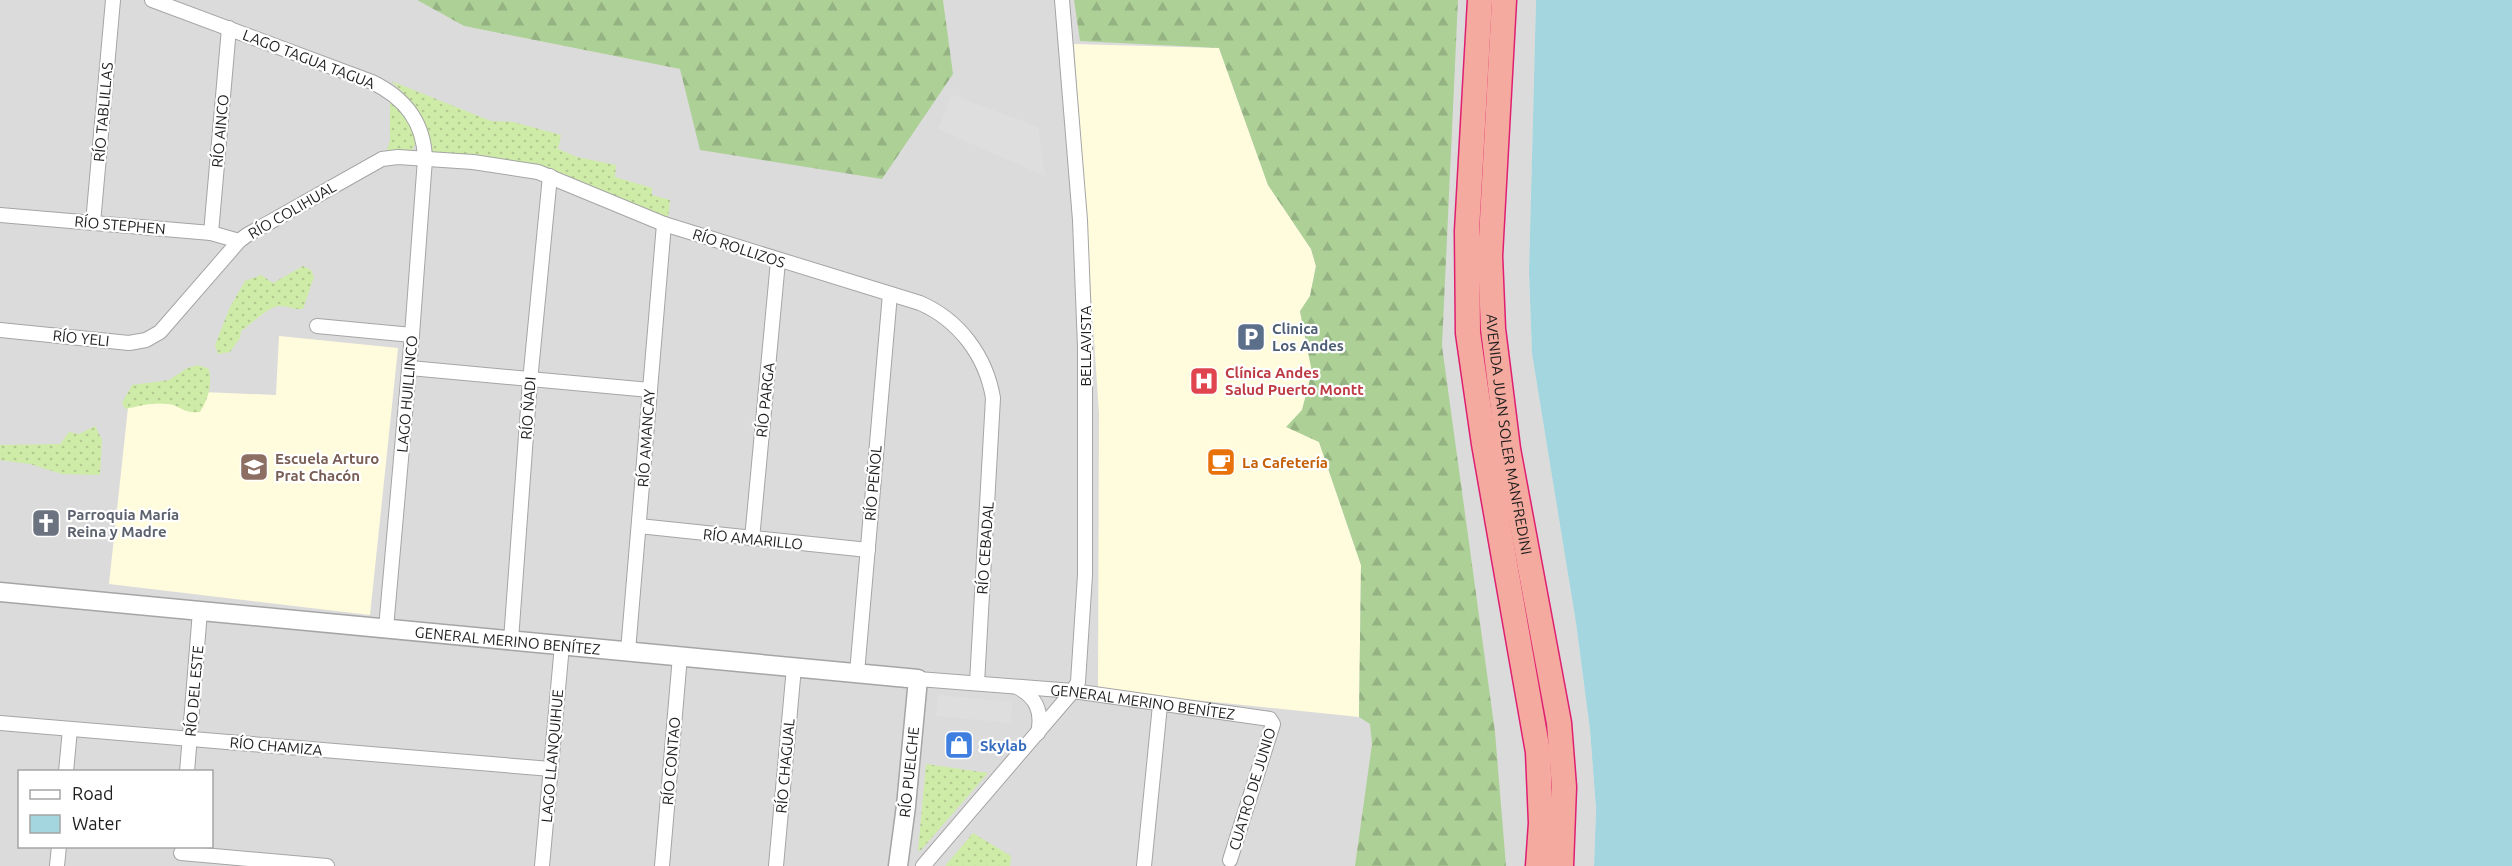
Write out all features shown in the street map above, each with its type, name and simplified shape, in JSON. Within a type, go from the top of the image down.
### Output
[{"type":"highway","name":"AVENIDA JUAN SOLER MANFREDINI","points":[[1480,0],[1467,231],[1468,333],[1484,444],[1537,740],[1541,823],[1538,866]]},
{"type":"highway","name":"AVENIDA JUAN SOLER MANFREDINI","points":[[1504,0],[1490,256],[1492,329],[1515,495],[1543,629],[1559,723],[1564,788],[1561,866]]},
{"type":"street","name":"RÍO TABLILLAS","points":[[93,224],[113,0]]},
{"type":"street","name":"LAGO TAGUA TAGUA","points":[[152,0],[372,82],[391,93],[415,117],[422,134],[424,159]]},
{"type":"street","name":"BELLAVISTA","points":[[1062,0],[1081,231],[1086,347],[1085,575],[1079,675],[1073,691]]},
{"type":"street","name":"RÍO AINCO","points":[[211,233],[229,28]]},
{"type":"street","name":"RÍO COLIHUAL","points":[[160,333],[238,241],[374,163],[392,157],[424,159]]},
{"type":"street","name":"RÍO ROLLIZOS","points":[[424,159],[516,168],[550,176],[664,224],[933,309],[945,317],[965,337],[987,371],[994,413]]},
{"type":"street","name":"LAGO HUILLINCO","points":[[386,628],[410,368],[424,159]]},
{"type":"street","name":"RÍO ÑADI","points":[[511,640],[530,381],[550,176]]},
{"type":"street","name":"RÍO STEPHEN","points":[[0,215],[211,233],[238,241]]},
{"type":"street","name":"RÍO AMANCAY","points":[[628,651],[664,224]]},
{"type":"street","name":"RÍO PARGA","points":[[752,539],[778,261]]},
{"type":"street","name":"RÍO PEÑOL","points":[[857,673],[890,294]]},
{"type":"street","points":[[317,326],[412,335]]},
{"type":"street","name":"RÍO YELI","points":[[0,330],[129,344],[146,340],[160,333]]},
{"type":"street","points":[[410,368],[530,381],[650,390]]},
{"type":"street","name":"RÍO CEBADAL","points":[[977,683],[994,413]]},
{"type":"street","name":"RÍO AMARILLO","points":[[639,526],[868,550]]},
{"type":"street","name":"GENERAL MERINO BENÍTEZ","points":[[0,592],[857,673],[1073,691],[1270,719]]},
{"type":"street","name":"RÍO DEL ESTE","points":[[187,770],[200,611]]},
{"type":"street","name":"LAGO LLANQUIHUE","points":[[542,866],[562,645]]},
{"type":"street","name":"RÍO CONTAO","points":[[662,866],[680,656]]},
{"type":"street","name":"RÍO CHAGUAL","points":[[776,866],[794,667]]},
{"type":"street","name":"RÍO PUELCHE","points":[[898,866],[918,678]]},
{"type":"street","name":"GENERAL MERINO BENÍTEZ","points":[[1015,687],[1025,692],[1037,705],[1040,717],[1038,733]]},
{"type":"street","points":[[930,863],[1073,691]]},
{"type":"street","points":[[1144,866],[1160,705]]},
{"type":"street","name":"CUATRO DE JUNIO","points":[[1230,860],[1273,724],[1270,719]]},
{"type":"street","name":"RÍO CHAMIZA","points":[[0,723],[551,769]]},
{"type":"street","points":[[66,770],[70,729]]},
{"type":"street","points":[[57,866],[59,848]]},
{"type":"street","points":[[180,855],[327,866]]},
{"type":"shaded area","points":[[0,0],[417,0],[464,26],[680,69],[952,74],[943,0],[1536,0],[1529,272],[1532,354],[1576,623],[1590,730],[1596,809],[1594,866],[0,866]]},
{"type":"shaded area","name":"Clínica Andes Salud Puerto Montt","points":[[1074,44],[1219,48],[1268,185],[1311,249],[1316,266],[1310,296],[1300,312],[1312,372],[1302,410],[1287,427],[1319,442],[1361,565],[1359,717],[1098,690],[1099,413]]},
{"type":"shaded area","points":[[951,94],[1038,127],[1045,176],[938,129]]},
{"type":"shaded area","name":"Escuela Arturo Prat Chacón","points":[[279,336],[398,348],[370,615],[109,584],[130,389],[276,395]]},
{"type":"shaded area","points":[[938,695],[1012,702],[1011,723],[936,716]]},
{"type":"green space","points":[[417,0],[943,0],[953,74],[882,179],[700,150],[680,69],[464,26]]},
{"type":"green space","points":[[1074,0],[1458,0],[1442,346],[1495,732],[1506,866],[1355,866],[1372,744],[1370,724],[1359,717],[1361,565],[1319,442],[1286,427],[1302,410],[1312,372],[1300,311],[1310,296],[1316,266],[1311,249],[1268,185],[1219,48],[1080,41]]},
{"type":"green space","points":[[391,81],[491,121],[513,122],[561,135],[558,149],[577,157],[616,165],[615,177],[652,188],[652,195],[670,200],[668,219],[571,177],[538,166],[494,159],[433,155],[428,132],[420,113]]},
{"type":"green space","points":[[390,102],[403,115],[412,131],[416,143],[411,152],[387,150],[390,140]]},
{"type":"green space","points":[[303,266],[311,270],[314,277],[303,309],[280,306],[270,309],[241,331],[240,338],[230,352],[218,354],[215,345],[230,307],[245,281],[261,275],[273,283]]},
{"type":"green space","points":[[198,365],[209,369],[210,381],[208,396],[200,412],[190,412],[173,405],[163,404],[125,409],[122,403],[132,385],[169,380],[187,368]]},
{"type":"green space","points":[[95,426],[102,440],[100,475],[62,474],[30,464],[0,460],[0,445],[60,444],[69,432],[79,434]]},
{"type":"green space","points":[[926,764],[988,773],[918,851]]},
{"type":"green space","points":[[973,833],[1011,856],[1010,866],[945,866]]},
{"type":"water","points":[[1536,0],[2512,0],[2512,866],[1594,866],[1596,809],[1590,730],[1576,623],[1532,354],[1529,272]]},
{"type":"place","name":"Clinica Los Andes","points":[[1251,337]]},
{"type":"place","name":"Clínica Andes Salud Puerto Montt","points":[[1204,381]]},
{"type":"place","name":"La Cafetería","points":[[1221,462]]},
{"type":"place","name":"Escuela Arturo Prat Chacón","points":[[254,467]]},
{"type":"place","name":"Parroquia María Reina y Madre","points":[[46,523]]},
{"type":"place","name":"Skylab","points":[[959,745]]}]
